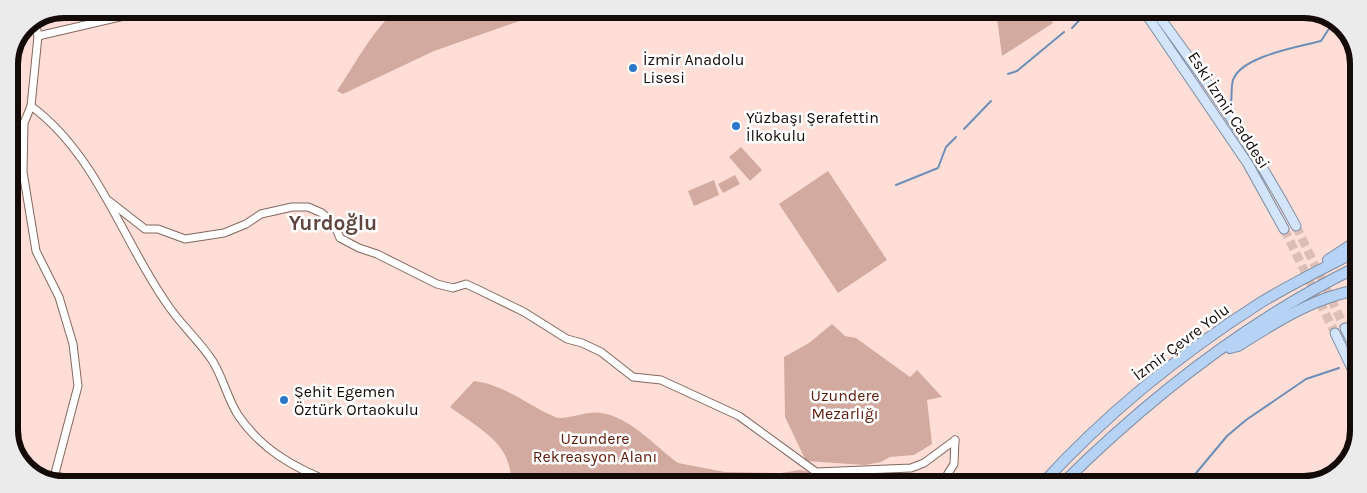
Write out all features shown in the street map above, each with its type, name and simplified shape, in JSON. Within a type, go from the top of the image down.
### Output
[{"type":"highway","points":[[1293,284],[1350,246]]},
{"type":"highway","name":"İzmir Çevre Yolu","points":[[1050,476],[1122,406],[1167,368],[1222,329],[1293,284],[1350,255]]},
{"type":"highway","name":"İzmir Çevre Yolu","points":[[1070,476],[1138,412],[1182,376],[1276,311],[1350,272]]},
{"type":"highway","points":[[1219,350],[1238,346],[1311,304],[1350,291]]},
{"type":"main road","name":"Eski İzmir Caddesi","points":[[1149,18],[1243,156],[1284,229]]},
{"type":"main road","name":"Eski İzmir Caddesi","points":[[1160,18],[1248,144],[1296,226]]},
{"type":"main road","points":[[1345,328],[1350,338]]},
{"type":"main road","points":[[1335,333],[1350,364]]},
{"type":"street","points":[[38,36],[115,18]]},
{"type":"street","points":[[37,26],[38,36],[31,106],[24,123],[23,172],[36,251],[59,297],[73,344],[78,386],[55,474]]},
{"type":"street","points":[[31,106],[49,121],[69,144],[109,201],[143,266],[166,303],[213,362],[238,415],[260,443],[291,466],[317,476]]},
{"type":"street","points":[[109,201],[145,229],[158,230],[185,239],[224,234],[246,224],[261,214],[292,207],[308,207],[322,213],[334,224],[340,238],[359,248],[377,254],[437,284],[454,288],[466,284],[524,312],[568,339],[601,352],[633,376],[661,380],[740,416],[816,472],[911,468],[924,463],[955,440],[954,464],[947,476]]},
{"type":"green space","points":[[388,18],[528,18],[434,51],[343,94],[337,91]]},
{"type":"green space","points":[[997,18],[1049,18],[1053,23],[1002,56]]},
{"type":"green space","points":[[741,147],[762,170],[750,181],[729,157]]},
{"type":"green space","points":[[828,171],[887,260],[838,293],[779,204]]},
{"type":"green space","points":[[735,175],[740,184],[723,193],[718,184]]},
{"type":"green space","points":[[714,180],[719,195],[694,206],[688,191]]},
{"type":"green space","name":"Uzundere Mezarlığı","points":[[832,324],[845,336],[856,338],[910,377],[917,370],[942,397],[927,400],[932,444],[914,455],[890,457],[881,462],[865,465],[806,461],[785,417],[784,357],[809,343]]},
{"type":"green space","name":"Uzundere Rekreasyon Alanı","points":[[474,381],[485,383],[506,391],[555,417],[565,418],[595,412],[622,420],[642,433],[678,463],[725,472],[781,473],[800,470],[828,476],[511,476],[506,457],[500,447],[482,430],[450,407]]},
{"type":"waterway","points":[[1072,28],[1081,18]]},
{"type":"waterway","points":[[1231,103],[1233,80],[1238,72],[1247,65],[1272,54],[1321,41],[1331,26]]},
{"type":"waterway","points":[[1008,74],[1017,71],[1064,32]]},
{"type":"waterway","points":[[964,129],[991,101]]},
{"type":"waterway","points":[[896,185],[938,168],[946,147],[956,137]]},
{"type":"waterway","points":[[1194,476],[1227,436],[1246,420],[1306,379],[1339,368]]},
{"type":"tunnel","points":[[1296,226],[1345,328]]},
{"type":"tunnel","points":[[1284,229],[1335,333]]},
{"type":"place","name":"İzmir Anadolu Lisesi","points":[[633,68]]},
{"type":"place","name":"Yüzbaşı Şerafettin İlkokulu","points":[[736,126]]},
{"type":"place","name":"Şehit Egemen Öztürk Ortaokulu","points":[[284,400]]},
{"type":"district","name":"Yurdoğlu","points":[[333,223]]}]
